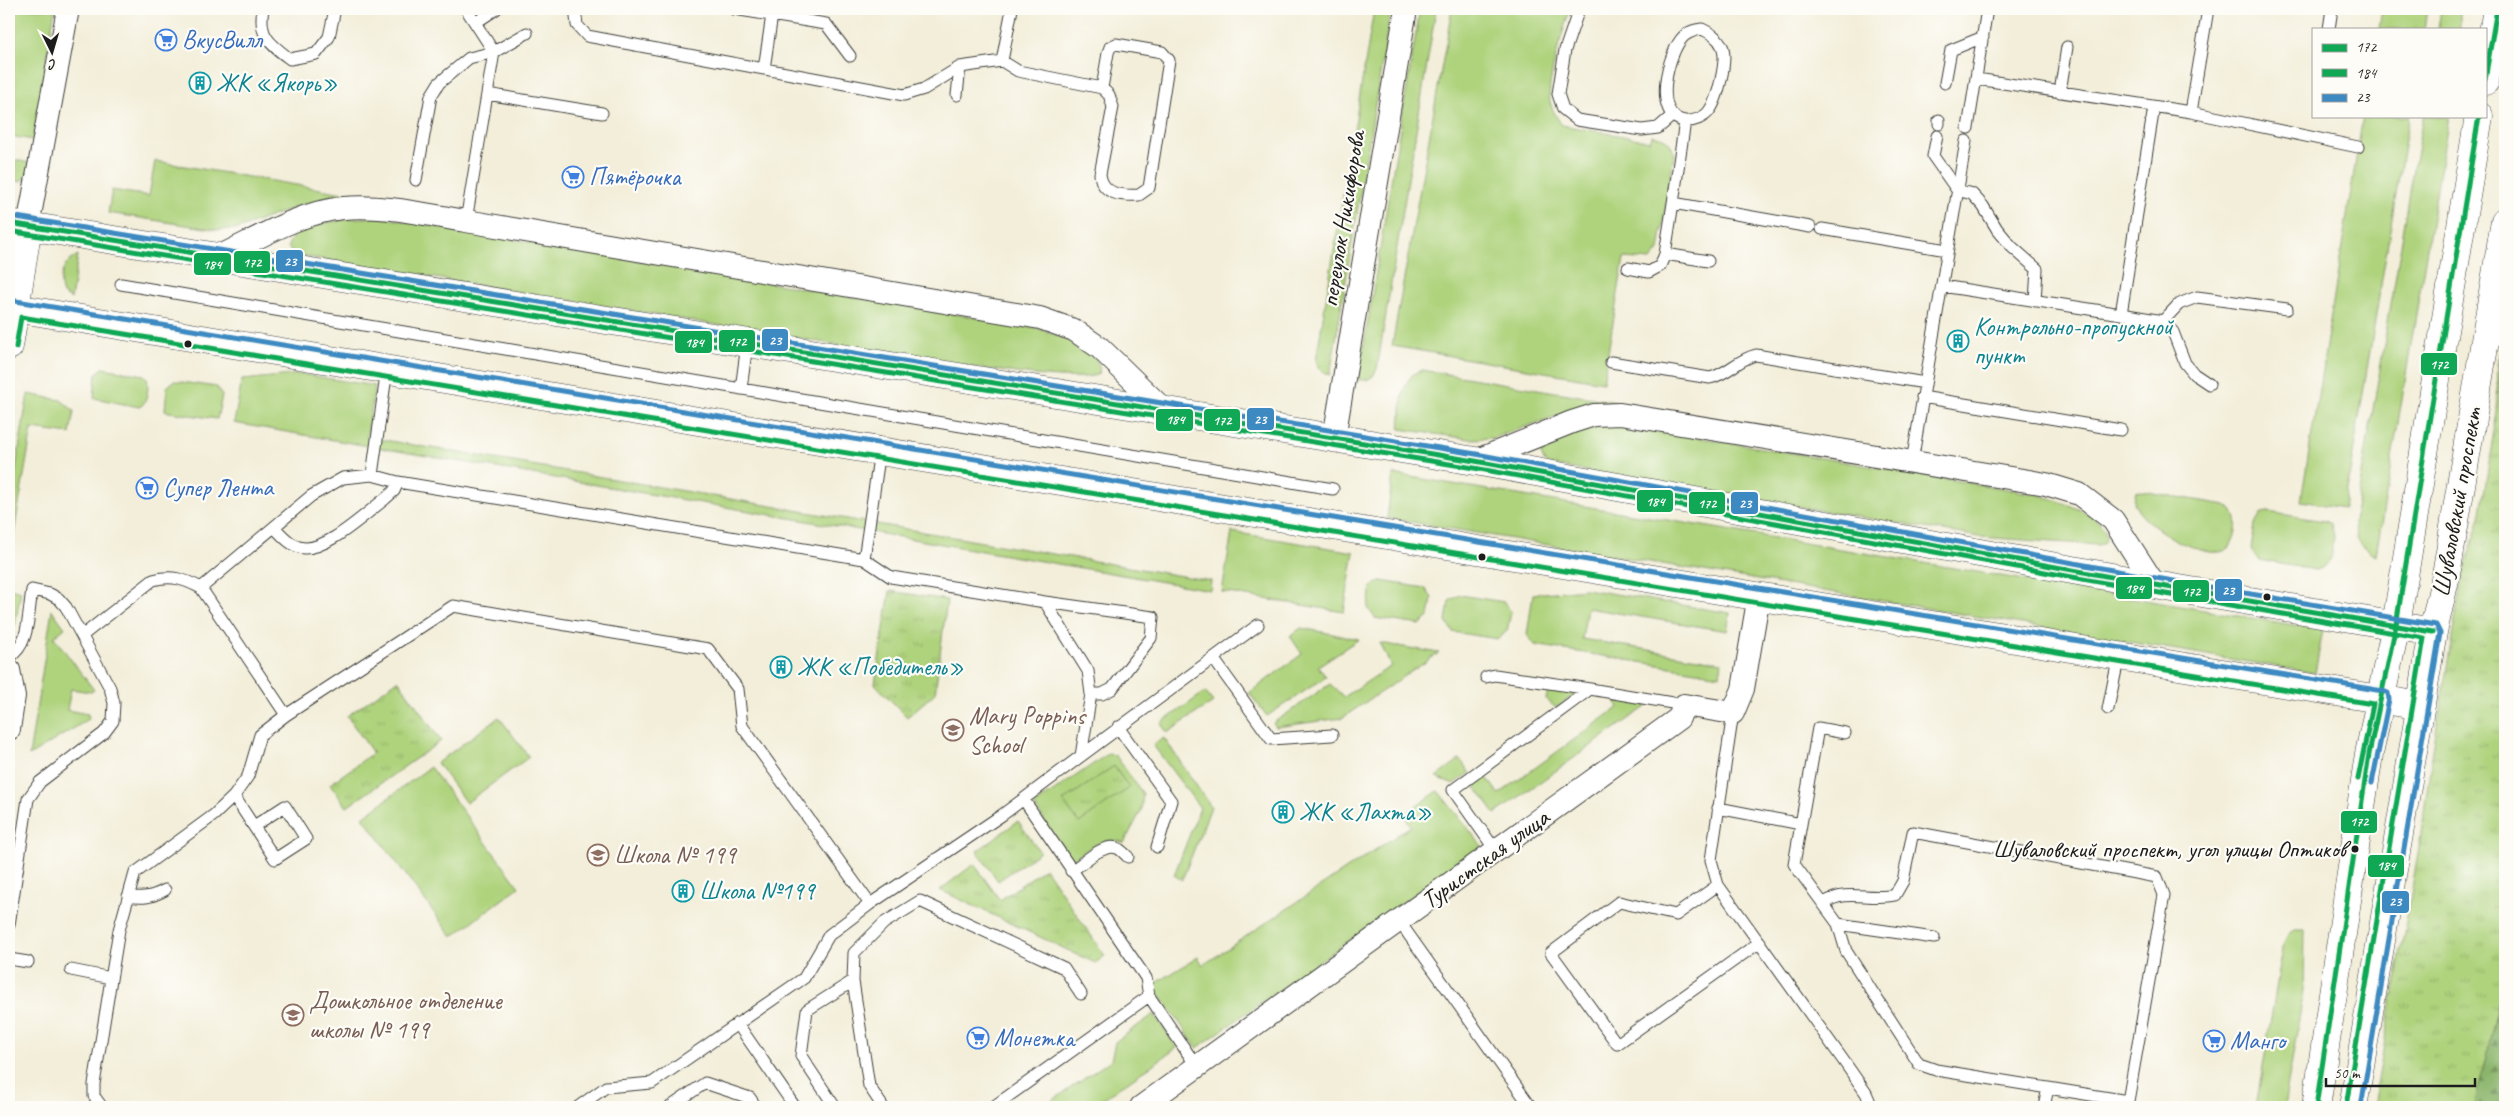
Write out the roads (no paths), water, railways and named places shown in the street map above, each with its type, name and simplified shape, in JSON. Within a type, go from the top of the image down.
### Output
[{"type":"street","points":[[9,346],[19,224],[68,9]]},
{"type":"street","name":"переулок Никифорова","points":[[1334,438],[1406,9]]},
{"type":"street","points":[[2486,75],[2497,9]]},
{"type":"street","name":"Шуваловский проспект","points":[[2316,1107],[2369,754],[2396,625],[2480,118]]},
{"type":"street","points":[[218,257],[308,216],[342,208],[378,207],[466,221],[1040,318],[1074,330],[1100,348],[1165,411]]},
{"type":"street","name":"Шуваловский проспект","points":[[2353,1107],[2432,632],[2446,576],[2505,221]]},
{"type":"street","points":[[19,224],[1475,461],[2155,585],[2432,632]]},
{"type":"street","points":[[12,307],[2382,698],[2421,706]]},
{"type":"street","points":[[1475,461],[1572,422],[1594,415],[1620,414],[2046,484],[2079,494],[2113,520],[2155,585]]},
{"type":"street","points":[[1684,705],[1733,713],[1743,689],[1759,595]]},
{"type":"street","points":[[9,670],[14,696],[9,729]]},
{"type":"street","name":"Туристская улица","points":[[1141,1107],[1679,718],[1684,705]]},
{"type":"lane","points":[[263,9],[261,22],[268,42],[290,59],[316,54],[329,37],[335,9]]},
{"type":"lane","points":[[466,9],[494,52],[466,221]]},
{"type":"lane","points":[[475,22],[496,9]]},
{"type":"lane","points":[[575,9],[577,25],[587,36],[904,95],[924,90],[960,67],[1002,61],[1018,71],[1102,88],[1109,95],[1113,107],[1100,174],[1101,183],[1104,189],[1110,192],[1140,195],[1149,188],[1169,60],[1162,52],[1116,44],[1110,48],[1108,53],[1102,88]]},
{"type":"lane","points":[[734,9],[826,24],[850,56]]},
{"type":"lane","points":[[1002,61],[1012,9]]},
{"type":"lane","points":[[1579,9],[1565,50],[1558,94],[1564,109],[1577,120],[1642,130],[1658,128],[1673,116]]},
{"type":"lane","points":[[1968,128],[1987,9]]},
{"type":"lane","points":[[2192,112],[2208,9]]},
{"type":"lane","points":[[2329,28],[2332,9]]},
{"type":"lane","points":[[764,69],[772,15]]},
{"type":"lane","points":[[1702,29],[1713,34],[1721,44],[1724,53],[1724,66],[1715,102],[1709,112],[1698,119],[1685,121],[1673,116],[1667,105],[1665,93],[1670,69],[1683,37],[1690,32],[1702,29]]},
{"type":"lane","points":[[416,180],[431,96],[439,83],[468,58],[494,52],[527,33]]},
{"type":"lane","points":[[1945,83],[1951,50],[1983,36]]},
{"type":"lane","points":[[2060,92],[2067,47]]},
{"type":"lane","points":[[957,95],[960,67]]},
{"type":"lane","points":[[1977,79],[2192,112],[2358,147]]},
{"type":"lane","points":[[487,94],[602,113]]},
{"type":"lane","points":[[2121,314],[2154,107]]},
{"type":"lane","points":[[1628,268],[1650,272],[1660,266],[1665,254],[1685,121]]},
{"type":"lane","points":[[1938,127],[1934,156],[1957,190],[1972,194],[1983,206],[2002,235],[2037,269],[2035,301]]},
{"type":"lane","points":[[1912,462],[1966,140]]},
{"type":"lane","points":[[1673,203],[1948,250]]},
{"type":"lane","points":[[1665,254],[1708,261]]},
{"type":"lane","points":[[121,284],[1333,488]]},
{"type":"lane","points":[[1942,286],[2162,321],[2173,332],[2185,363],[2194,374],[2209,384]]},
{"type":"lane","points":[[2162,321],[2179,304],[2197,297],[2287,310]]},
{"type":"lane","points":[[741,389],[747,344]]},
{"type":"lane","points":[[1611,362],[1710,378],[1724,374],[1745,358],[1756,355],[1925,383]]},
{"type":"lane","points":[[372,475],[387,369]]},
{"type":"lane","points":[[1922,397],[2121,430]]},
{"type":"lane","points":[[864,559],[880,451]]},
{"type":"lane","points":[[201,588],[311,496],[343,478],[372,475],[398,482],[864,559],[891,577],[1153,617],[1151,638],[1112,690],[1102,694],[1092,694]]},
{"type":"lane","points":[[274,527],[299,547],[313,547],[326,543],[385,499],[394,491],[398,482]]},
{"type":"lane","points":[[83,635],[153,580],[164,577],[178,578],[201,588],[286,715]]},
{"type":"lane","points":[[9,657],[16,654],[23,643],[32,590],[50,594],[60,599],[83,635],[110,688],[114,703],[113,721],[104,733],[40,782],[28,799],[9,925]]},
{"type":"lane","points":[[1045,602],[1088,671],[1092,694],[1081,756]]},
{"type":"lane","points":[[102,1107],[94,1096],[94,1084],[119,930],[135,872],[214,815],[234,796],[248,776],[260,735],[286,715],[452,606],[708,649],[738,690],[742,726],[870,904]]},
{"type":"lane","points":[[578,1107],[606,1087],[652,1083],[804,978],[829,935],[870,904],[1024,800],[1118,727],[1258,625]]},
{"type":"lane","points":[[2108,709],[2119,656]]},
{"type":"lane","points":[[1213,658],[1271,739],[1332,735]]},
{"type":"lane","points":[[1486,676],[1495,675],[1684,705]]},
{"type":"lane","points":[[1496,851],[1453,790],[1590,689]]},
{"type":"lane","points":[[1733,713],[1711,860],[1718,885],[1866,1093],[1872,1107]]},
{"type":"lane","points":[[1118,727],[1171,801],[1157,846]]},
{"type":"lane","points":[[1824,903],[1836,895],[1855,894],[1880,898],[1895,895],[1903,882],[1913,832],[2157,877],[2164,895],[2127,1104],[2048,1088],[1936,1070],[1919,1064],[1846,951],[1838,924],[1794,864],[1818,728],[1845,732]]},
{"type":"lane","points":[[234,796],[275,859],[306,839],[285,806],[254,826]]},
{"type":"lane","points":[[1024,800],[1146,978],[1149,996],[1197,1067]]},
{"type":"lane","points":[[1718,808],[1801,824]]},
{"type":"lane","points":[[1071,871],[1103,850],[1111,848],[1120,849],[1128,857]]},
{"type":"lane","points":[[1718,885],[1676,915],[1619,902],[1550,953],[1617,1044],[1760,942]]},
{"type":"lane","points":[[128,896],[140,899],[152,897],[165,890]]},
{"type":"lane","points":[[883,1107],[869,1086],[853,981],[854,952],[884,923],[920,901],[1064,968],[1081,994]]},
{"type":"lane","points":[[1399,921],[1531,1107]]},
{"type":"lane","points":[[1838,924],[1934,938]]},
{"type":"lane","points":[[9,959],[28,962]]},
{"type":"lane","points":[[71,970],[111,978]]},
{"type":"lane","points":[[836,1107],[801,1056],[807,1010],[853,981]]},
{"type":"lane","points":[[993,1107],[1149,996]]},
{"type":"lane","points":[[737,1023],[795,1107]]},
{"type":"lane","points":[[670,1107],[705,1083],[750,1098],[756,1107]]},
{"type":"lane","points":[[2044,1107],[2048,1088]]},
{"type":"place","name":"ВкусВилл","points":[[166,40]]},
{"type":"place","name":"ЖК «Якорь»","points":[[200,83]]},
{"type":"place","name":"Пятёрочка","points":[[573,177]]},
{"type":"place","name":"Контрольно-пропускной пункт","points":[[1958,341]]},
{"type":"place","name":"Супер Лента","points":[[147,488]]},
{"type":"place","name":"ЖК «Победитель»","points":[[781,667]]},
{"type":"place","name":"Mary Poppins School","points":[[953,730]]},
{"type":"place","name":"ЖК «Лахта»","points":[[1283,812]]},
{"type":"place","name":"Шуваловский проспект, угол улицы Оптиков","points":[[2355,849]]},
{"type":"place","name":"Школа № 199","points":[[598,855]]},
{"type":"place","name":"Школа №199","points":[[683,891]]},
{"type":"place","name":"Дошкольное отделение школы № 199","points":[[293,1015]]},
{"type":"place","name":"Монетка","points":[[978,1038]]},
{"type":"place","name":"Манго","points":[[2214,1041]]}]
